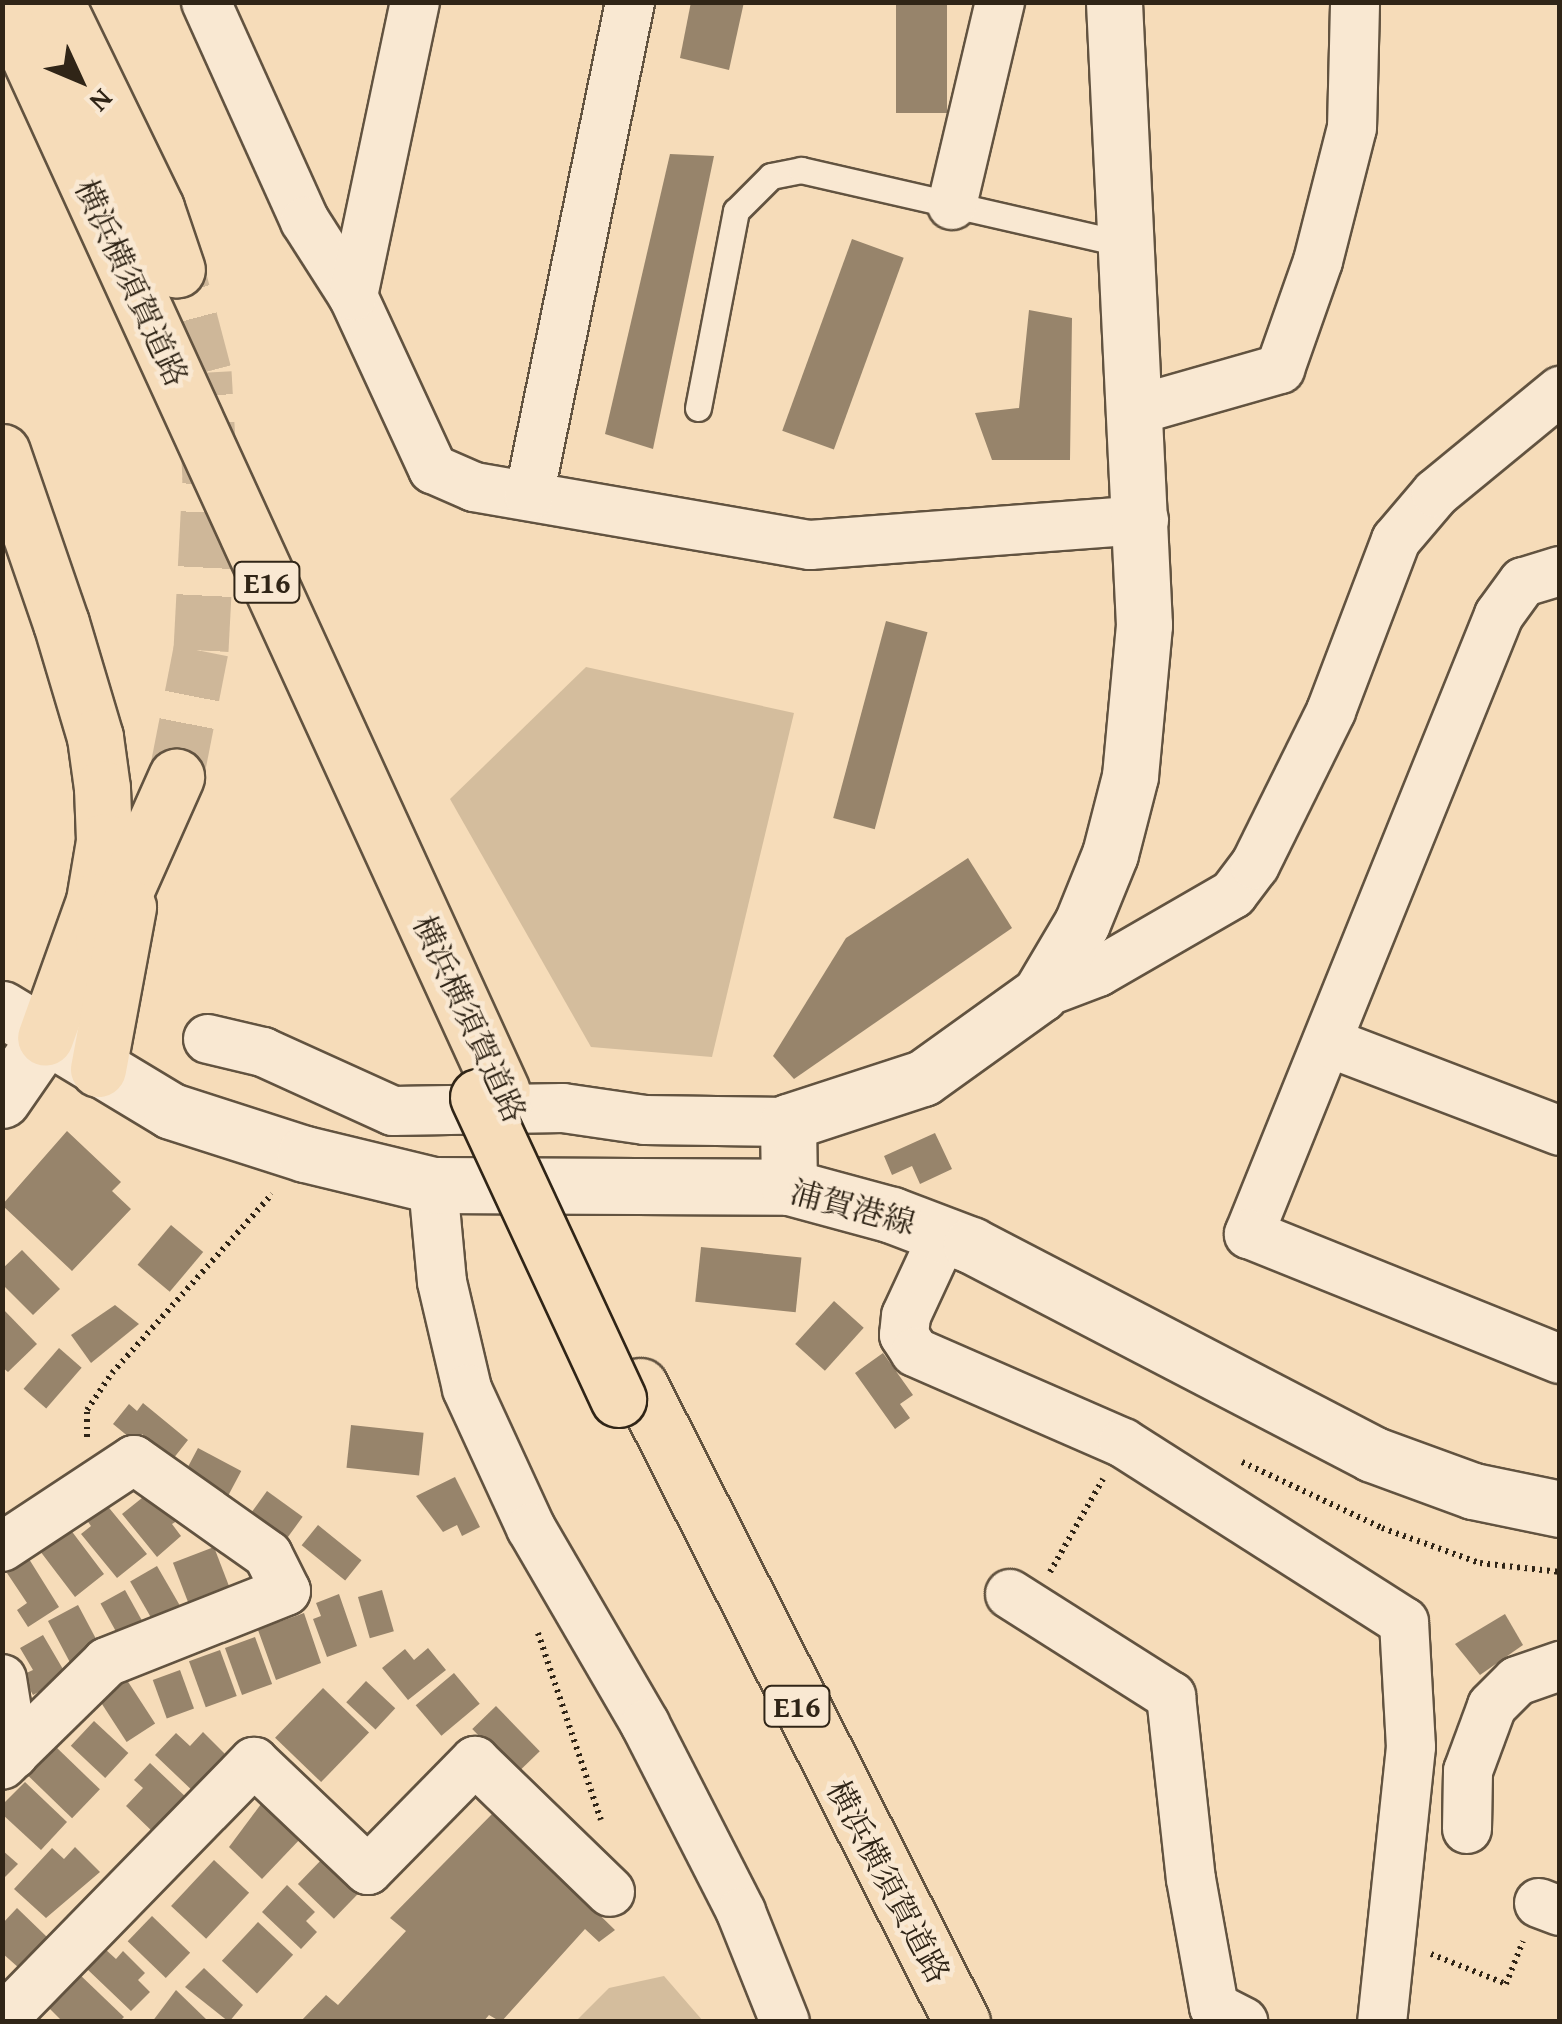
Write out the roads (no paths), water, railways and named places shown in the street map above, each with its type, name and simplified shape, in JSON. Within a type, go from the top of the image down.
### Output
[{"type":"highway","name":"横浜横須賀道路","points":[[4,2],[490,1094]]},
{"type":"highway","points":[[56,2],[156,208],[177,270]]},
{"type":"highway","name":"横浜横須賀道路","points":[[2,55],[629,1392],[935,2022]]},
{"type":"highway","points":[[2,452],[95,736],[102,788],[104,841],[94,902],[24,1023]]},
{"type":"highway","points":[[98,1069],[133,885],[176,777]]},
{"type":"highway","points":[[24,1023],[133,885]]},
{"type":"highway","name":"横浜横須賀道路","points":[[629,1392],[962,2022]]},
{"type":"main road","points":[[788,1187],[788,1122],[923,1078],[1040,994],[1082,924],[1130,776],[1142,693],[1144,520],[1125,244],[1114,2]]},
{"type":"main road","points":[[2,1100],[24,1023]]},
{"type":"main road","name":"浦賀港線","points":[[24,1023],[171,1110],[305,1154],[432,1185],[788,1187],[944,1234],[1372,1454],[1473,1491],[1560,1509]]},
{"type":"street","points":[[206,2],[306,222],[353,296],[433,469],[474,487],[810,546],[1144,520]]},
{"type":"street","points":[[353,296],[416,2]]},
{"type":"street","points":[[528,496],[630,2]]},
{"type":"street","points":[[952,204],[1000,2]]},
{"type":"street","points":[[1136,410],[1280,369],[1318,262],[1352,128],[1355,2]]},
{"type":"street","points":[[1040,994],[1098,972],[1233,894],[1256,865],[1330,712],[1396,540],[1436,492],[1560,391]]},
{"type":"street","points":[[1560,571],[1523,582],[1499,614],[1330,1042],[1249,1234],[1560,1359]]},
{"type":"street","points":[[208,1039],[263,1052],[393,1111],[564,1108],[645,1120],[788,1122]]},
{"type":"street","points":[[1330,1042],[1560,1130]]},
{"type":"street","points":[[432,1185],[442,1282],[467,1389],[530,1528],[645,1724],[741,1912],[786,2022]]},
{"type":"street","points":[[944,1234],[906,1316],[904,1335],[915,1352],[1123,1443],[1404,1622],[1410,1747],[1382,2022]]},
{"type":"street","points":[[2,1548],[134,1460],[268,1555],[286,1591],[107,1662],[8,1759]]},
{"type":"street","points":[[1020,1600],[1171,1696],[1214,2007],[1244,2022]]},
{"type":"street","points":[[1466,1829],[1468,1770],[1492,1706],[1517,1681],[1560,1666]]},
{"type":"street","points":[[2,1679],[8,1759]]},
{"type":"street","points":[[1410,1747],[1476,1743]]},
{"type":"street","points":[[15,2008],[254,1762],[368,1870],[475,1762],[610,1892]]},
{"type":"lane","points":[[698,408],[736,211],[753,189],[771,176],[801,170],[1125,244]]},
{"type":"tunnel","points":[[176,777],[201,650],[210,478],[204,372],[177,270]]}]
